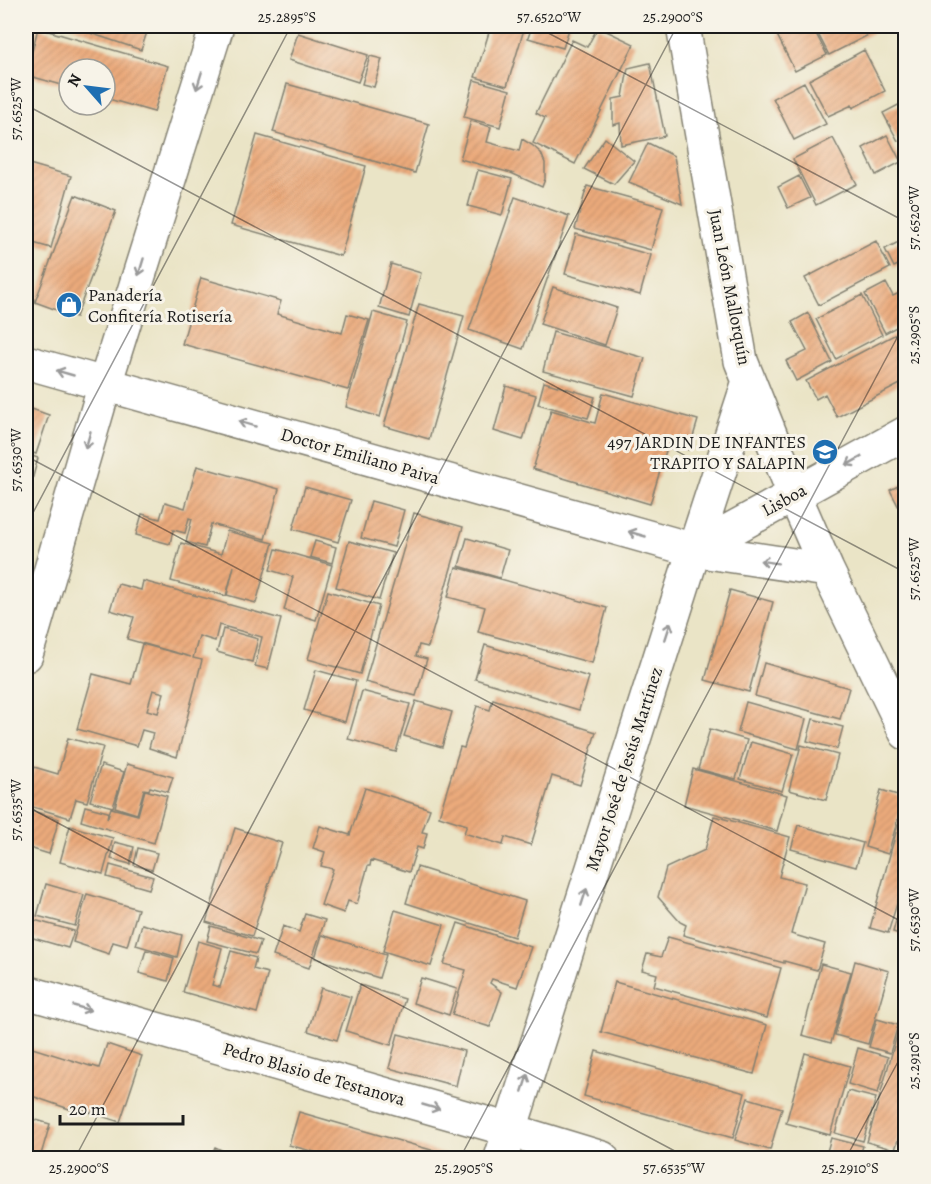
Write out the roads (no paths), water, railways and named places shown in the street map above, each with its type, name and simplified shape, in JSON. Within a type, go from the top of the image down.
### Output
[{"type":"street","points":[[26,655],[105,384],[217,26]]},
{"type":"street","name":"Juan León Mallorquín","points":[[683,26],[741,361],[827,570],[906,733]]},
{"type":"street","name":"Doctor Emiliano Paiva","points":[[26,362],[694,550],[827,570]]},
{"type":"street","name":"Mayor José de Jesús Martínez","points":[[506,1144],[749,381]]},
{"type":"street","name":"Lisboa","points":[[694,550],[906,433]]},
{"type":"street","name":"Pedro Blasio de Testanova","points":[[26,992],[506,1144],[603,1158]]},
{"type":"place","name":"Panadería Confitería Rotisería","points":[[69,305]]},
{"type":"place","name":"497 JARDIN DE INFANTES TRAPITO Y SALAPIN","points":[[825,452]]}]
